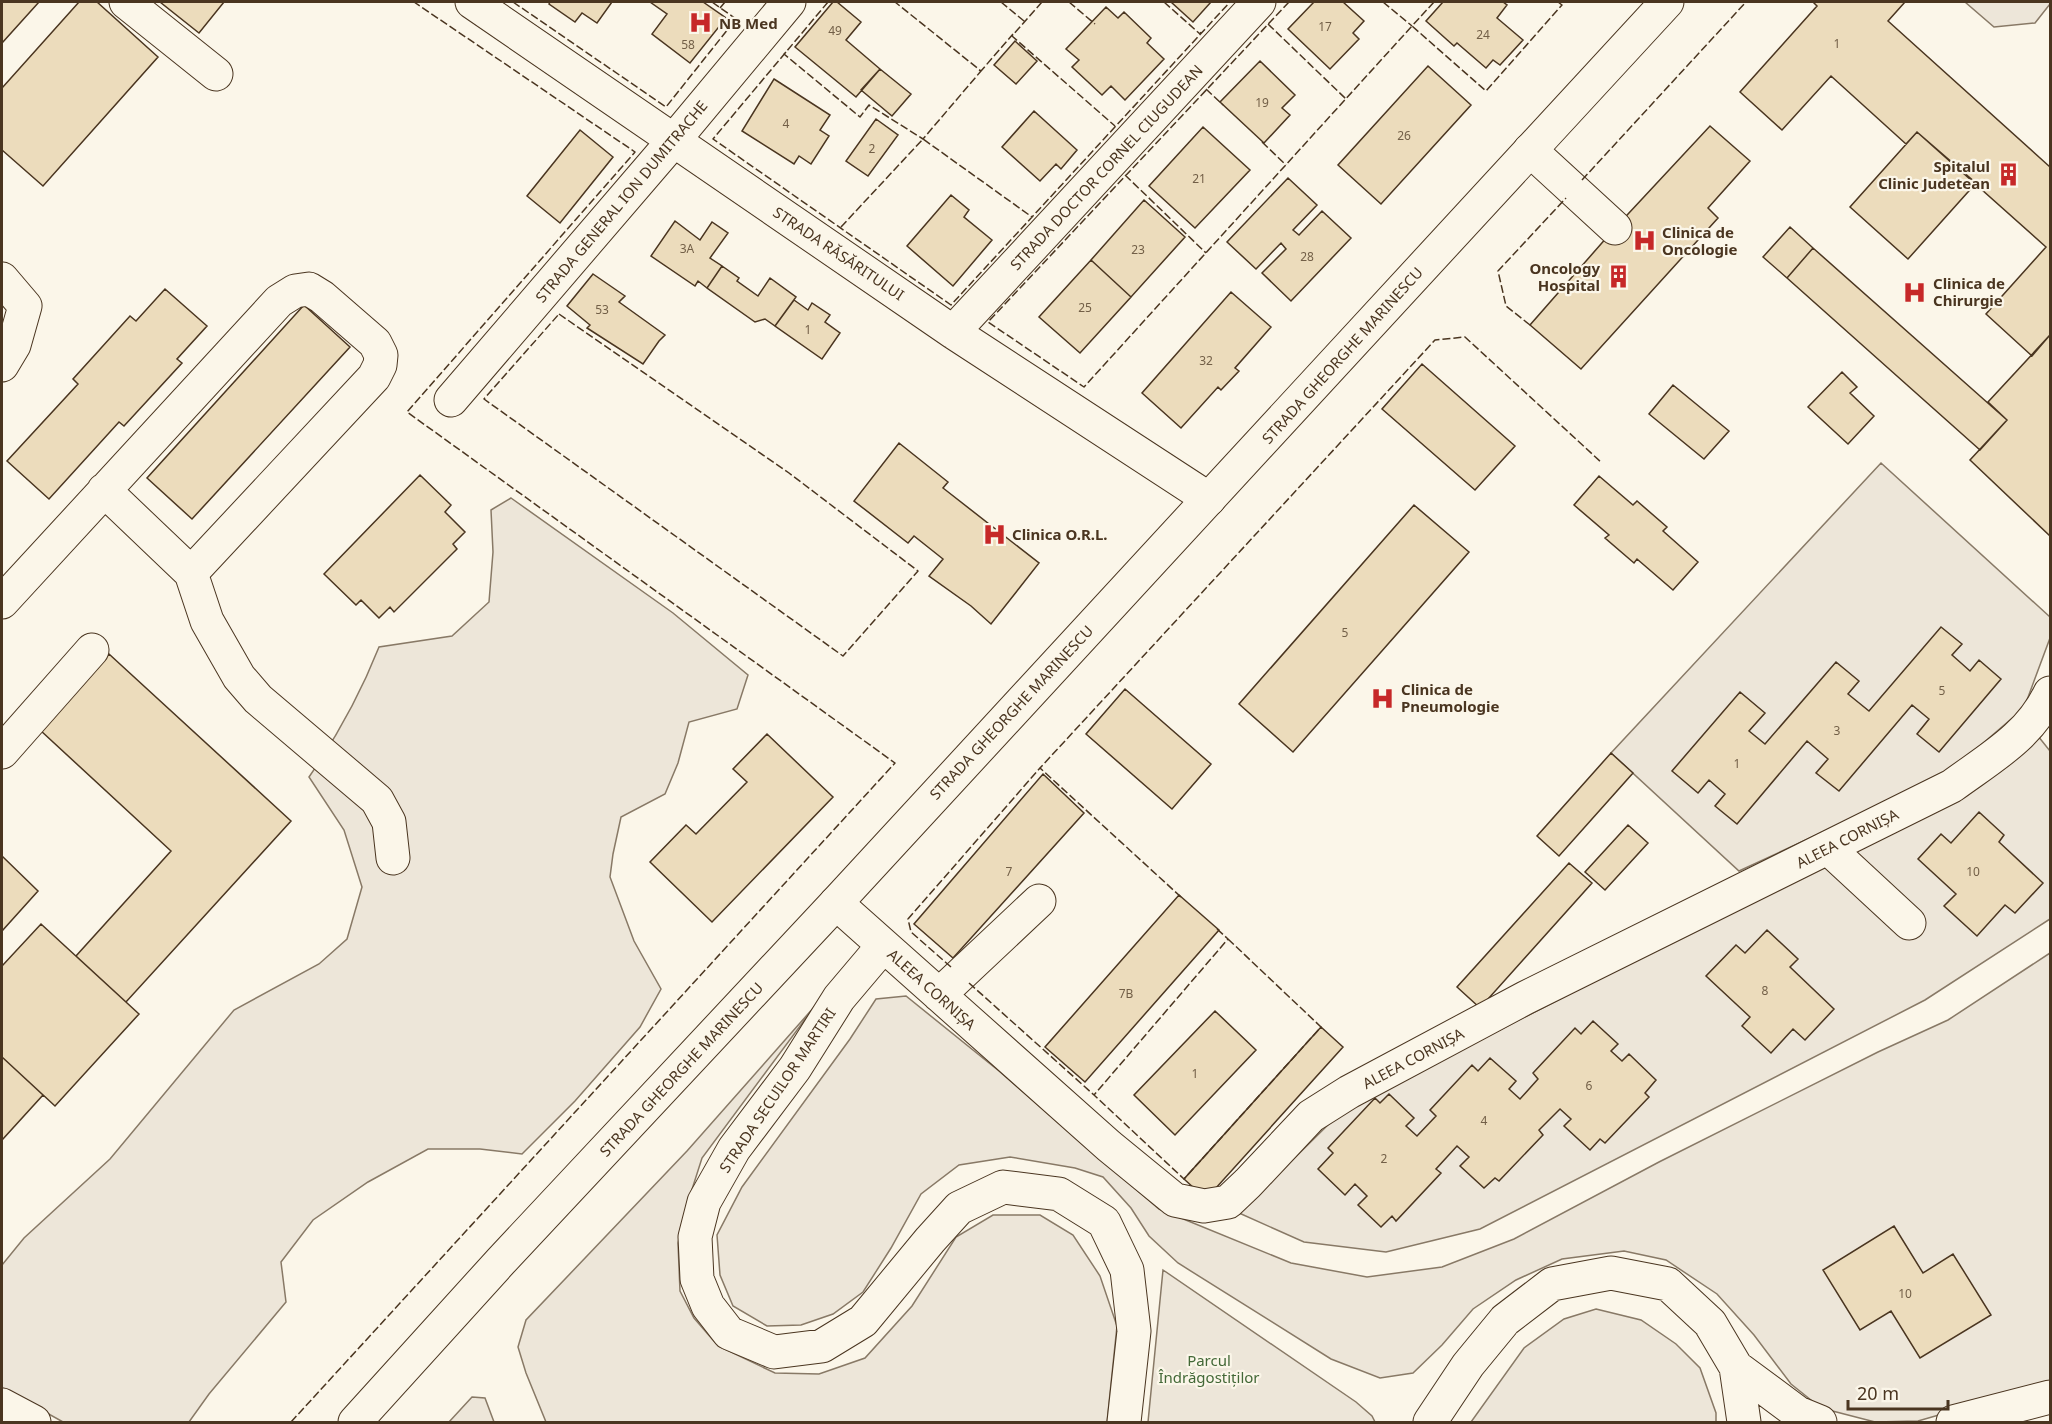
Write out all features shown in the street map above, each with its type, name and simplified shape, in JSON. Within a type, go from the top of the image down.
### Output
[{"type":"street","points":[[126,2],[216,74]]},
{"type":"street","name":"STRADA RĂSĂRITULUI","points":[[471,2],[953,332],[1209,499]]},
{"type":"street","name":"STRADA GENERAL ION DUMITRACHE","points":[[451,400],[789,2]]},
{"type":"street","name":"STRADA DOCTOR CORNEL CIUGUDEAN","points":[[953,332],[1259,2]]},
{"type":"street","name":"STRADA GHEORGHE MARINESCU","points":[[356,1422],[508,1253],[836,903],[1667,2]]},
{"type":"street","points":[[1530,150],[1615,228]]},
{"type":"street","points":[[2,279],[25,306],[14,345],[2,365]]},
{"type":"street","points":[[2,602],[279,301],[295,291],[309,289],[322,297],[375,343],[381,355],[380,366],[374,377],[190,573]]},
{"type":"street","points":[[104,490],[190,573],[207,621],[239,677],[258,699],[377,800],[390,822],[393,858]]},
{"type":"street","points":[[2,752],[92,650]]},
{"type":"street","name":"ALEEA CORNIȘA","points":[[836,903],[1109,1146],[1175,1200],[1204,1206],[1228,1202],[1311,1116],[1349,1092],[1525,998],[1952,786],[2014,741],[2047,710]]},
{"type":"street","points":[[1828,848],[1909,923]]},
{"type":"street","points":[[939,995],[1039,901]]},
{"type":"street","name":"STRADA SECUILOR MARTIRI","points":[[884,946],[839,998],[795,1068],[734,1149],[704,1202],[695,1237],[697,1279],[708,1306],[729,1333],[774,1353],[822,1346],[863,1321],[959,1208],[1003,1187],[1059,1194],[1104,1222],[1127,1270],[1134,1331],[1124,1422]]},
{"type":"street","points":[[1430,1422],[1468,1365],[1505,1320],[1552,1284],[1611,1273],[1668,1284],[1710,1323],[1736,1367],[1744,1422]]},
{"type":"street","points":[[1736,1367],[1797,1413],[1820,1422]]},
{"type":"street","points":[[1953,1422],[2050,1397]]},
{"type":"street","points":[[2,1405],[34,1422]]},
{"type":"green space","points":[[1965,2],[2050,2],[2050,4],[2035,23],[1994,27]]},
{"type":"green space","points":[[1881,463],[2050,617],[2050,638],[2024,708],[1946,775],[1739,871],[1611,753]]},
{"type":"green space","points":[[511,498],[673,613],[748,675],[737,709],[689,722],[678,763],[665,794],[621,817],[610,877],[634,941],[661,989],[640,1027],[575,1101],[522,1154],[480,1149],[428,1149],[368,1182],[313,1220],[281,1262],[286,1302],[209,1394],[189,1422],[63,1422],[2,1388],[2,1265],[24,1238],[110,1159],[234,1010],[319,964],[347,939],[362,887],[344,830],[309,777],[348,714],[379,647],[452,636],[489,602],[493,552],[491,510]]},
{"type":"green space","points":[[2038,736],[2050,751],[2050,919],[1925,1000],[1480,1229],[1386,1252],[1304,1242],[1239,1213],[1341,1112],[1961,792]]},
{"type":"green space","points":[[2050,953],[2050,1383],[1918,1421],[1875,1422],[1821,1408],[1791,1384],[1754,1335],[1717,1294],[1666,1260],[1624,1251],[1562,1259],[1516,1280],[1473,1309],[1442,1345],[1413,1373],[1380,1378],[1331,1359],[1178,1263],[1149,1236],[1131,1208],[1103,1177],[1075,1168],[1010,1157],[959,1165],[921,1194],[863,1292],[833,1314],[801,1325],[767,1326],[733,1306],[720,1275],[717,1235],[742,1187],[850,1039],[876,999],[906,996],[999,1071],[1159,1209],[1291,1263],[1367,1277],[1442,1267],[1514,1239],[1659,1162],[1878,1052],[1948,1020]]},
{"type":"green space","points":[[815,1006],[702,1158],[678,1243],[680,1291],[694,1318],[718,1346],[775,1373],[819,1374],[865,1358],[912,1306],[956,1237],[993,1215],[1040,1215],[1073,1235],[1100,1276],[1117,1326],[1107,1422],[546,1422],[518,1347],[526,1320],[687,1151]]},
{"type":"green space","name":"Parcul Îndrăgostiților","points":[[1163,1270],[1356,1402],[1372,1416],[1375,1422],[1148,1422]]},
{"type":"green space","points":[[1596,1309],[1641,1320],[1676,1344],[1700,1368],[1716,1413],[1716,1422],[1471,1422],[1524,1348],[1564,1319]]},
{"type":"green space","points":[[472,1397],[485,1398],[494,1422],[449,1422]]},
{"type":"building","points":[[2,2],[39,2],[2,43]]},
{"type":"building","points":[[79,2],[97,2],[158,57],[43,186],[2,150],[2,88]]},
{"type":"building","points":[[160,2],[224,2],[199,33]]},
{"type":"building","points":[[550,2],[612,2],[597,23],[582,13],[575,22],[549,4]]},
{"type":"building","points":[[650,2],[703,2],[726,18],[690,63],[652,34],[667,14]]},
{"type":"building","points":[[833,2],[837,2],[861,22],[846,40],[880,69],[856,97],[795,47]]},
{"type":"building","points":[[1171,2],[1211,2],[1193,22]]},
{"type":"building","points":[[1314,2],[1343,2],[1364,21],[1353,33],[1359,39],[1330,69],[1288,29]]},
{"type":"building","points":[[1443,2],[1503,2],[1507,5],[1497,18],[1523,40],[1500,65],[1493,60],[1486,68],[1457,43],[1454,46],[1426,21]]},
{"type":"building","name":"Spitalul Clinic Judetean","points":[[1813,2],[1905,2],[1888,21],[2050,167],[2050,335],[2032,356],[1986,314],[2046,247],[1917,132],[1906,144],[1831,76],[1782,130],[1740,92],[1817,6]]},
{"type":"building","points":[[1106,7],[1118,18],[1124,12],[1151,38],[1147,43],[1164,59],[1125,100],[1111,86],[1102,95],[1072,67],[1079,60],[1066,49]]},
{"type":"building","points":[[1015,41],[1037,61],[1016,84],[994,65]]},
{"type":"building","points":[[1260,61],[1295,95],[1282,108],[1290,115],[1264,143],[1220,102]]},
{"type":"building","points":[[1428,66],[1471,105],[1381,204],[1338,165]]},
{"type":"building","points":[[880,69],[911,94],[892,116],[861,90]]},
{"type":"building","points":[[774,79],[830,115],[820,130],[829,136],[811,164],[799,156],[794,164],[742,131]]},
{"type":"building","points":[[1034,111],[1077,150],[1061,169],[1056,164],[1040,181],[1002,147]]},
{"type":"building","points":[[876,119],[898,135],[868,176],[846,161]]},
{"type":"building","name":"Oncology Hospital","points":[[1710,126],[1750,161],[1708,208],[1718,218],[1581,369],[1530,325],[1615,228]]},
{"type":"building","points":[[1203,127],[1250,170],[1195,228],[1149,186]]},
{"type":"building","points":[[580,130],[613,157],[560,223],[527,196]]},
{"type":"building","points":[[1917,132],[1976,183],[1908,259],[1850,207]]},
{"type":"building","points":[[1288,178],[1317,205],[1293,230],[1299,235],[1322,211],[1351,238],[1291,301],[1262,273],[1286,249],[1281,243],[1256,269],[1227,242]]},
{"type":"building","points":[[951,195],[969,210],[964,217],[992,240],[953,286],[907,246]]},
{"type":"building","points":[[1144,200],[1185,237],[1131,297],[1091,260]]},
{"type":"building","points":[[675,221],[700,240],[712,222],[728,233],[710,258],[722,266],[707,288],[698,281],[695,286],[651,256]]},
{"type":"building","points":[[1790,227],[1813,248],[1787,278],[1763,257]]},
{"type":"building","points":[[1813,248],[2007,420],[1980,450],[1787,278]]},
{"type":"building","points":[[1091,260],[1131,297],[1080,353],[1039,317]]},
{"type":"building","points":[[722,266],[739,278],[737,281],[758,296],[770,278],[796,297],[775,326],[765,319],[755,322],[707,288]]},
{"type":"building","points":[[593,274],[625,296],[619,302],[665,335],[643,364],[587,328],[590,325],[567,306]]},
{"type":"building","points":[[165,289],[207,326],[177,359],[182,363],[124,426],[119,422],[49,499],[7,461],[78,384],[73,379],[130,316],[136,321]]},
{"type":"building","points":[[1231,292],[1271,327],[1235,368],[1239,371],[1221,390],[1218,387],[1181,428],[1142,393]]},
{"type":"building","points":[[794,300],[808,310],[812,303],[830,315],[825,322],[840,333],[822,359],[775,326]]},
{"type":"building","points":[[304,305],[350,347],[192,519],[147,478]]},
{"type":"building","points":[[2050,335],[2050,536],[1970,460],[2007,420],[1988,402]]},
{"type":"building","points":[[1422,364],[1515,446],[1475,490],[1382,409]]},
{"type":"building","points":[[1842,372],[1857,387],[1850,393],[1874,416],[1848,444],[1808,407]]},
{"type":"building","points":[[1673,385],[1729,431],[1704,459],[1649,414]]},
{"type":"building","points":[[899,443],[948,482],[943,488],[1039,563],[991,624],[971,606],[929,576],[943,559],[914,536],[908,543],[854,501]]},
{"type":"building","points":[[420,475],[451,505],[445,512],[465,532],[453,544],[457,549],[394,612],[390,607],[379,618],[361,600],[356,605],[324,574]]},
{"type":"building","points":[[1599,476],[1633,505],[1637,501],[1667,527],[1663,531],[1698,562],[1673,590],[1637,559],[1634,563],[1605,538],[1609,535],[1574,505]]},
{"type":"building","points":[[1414,505],[1469,552],[1293,752],[1239,704]]},
{"type":"building","points":[[1941,627],[1962,644],[1952,655],[1970,671],[1979,660],[2001,679],[1939,752],[1917,734],[1929,719],[1912,705],[1839,791],[1816,773],[1828,759],[1807,741],[1737,824],[1715,806],[1725,794],[1709,780],[1698,793],[1672,771],[1740,692],[1765,713],[1749,731],[1765,744],[1836,662],[1859,681],[1848,694],[1869,711]]},
{"type":"building","points":[[109,654],[291,821],[126,1002],[76,956],[171,851],[40,730]]},
{"type":"building","points":[[1125,689],[1211,764],[1172,809],[1086,734]]},
{"type":"building","points":[[767,734],[833,797],[712,922],[650,862],[686,825],[696,834],[747,782],[733,769]]},
{"type":"building","points":[[1611,753],[1633,773],[1559,856],[1537,836]]},
{"type":"building","points":[[1043,774],[1084,813],[953,958],[914,924]]},
{"type":"building","points":[[1979,812],[2004,835],[1999,842],[2043,883],[2015,913],[2005,905],[1977,936],[1944,906],[1956,894],[1918,859],[1941,834],[1951,843]]},
{"type":"building","points":[[1628,825],[1648,843],[1605,890],[1585,872]]},
{"type":"building","points":[[2,856],[38,891],[2,931]]},
{"type":"building","points":[[1569,863],[1592,883],[1480,1008],[1457,987]]},
{"type":"building","points":[[1179,895],[1219,930],[1085,1082],[1045,1047]]},
{"type":"building","points":[[41,924],[139,1014],[55,1106],[2,1057],[2,966]]},
{"type":"building","points":[[1767,930],[1798,959],[1790,967],[1834,1009],[1805,1040],[1793,1029],[1771,1053],[1742,1026],[1750,1017],[1706,976],[1736,945],[1745,953]]},
{"type":"building","points":[[1215,1011],[1256,1050],[1175,1135],[1134,1095]]},
{"type":"building","points":[[1593,1021],[1618,1044],[1611,1051],[1622,1061],[1629,1054],[1656,1080],[1645,1093],[1649,1097],[1605,1143],[1600,1139],[1590,1150],[1564,1126],[1571,1119],[1560,1109],[1539,1130],[1543,1135],[1499,1181],[1495,1178],[1484,1188],[1460,1166],[1469,1157],[1457,1146],[1436,1169],[1441,1173],[1396,1221],[1392,1216],[1381,1227],[1358,1205],[1367,1196],[1355,1184],[1345,1195],[1318,1169],[1333,1153],[1328,1148],[1375,1098],[1380,1103],[1389,1094],[1414,1118],[1406,1126],[1417,1136],[1436,1116],[1430,1110],[1472,1065],[1478,1071],[1490,1058],[1516,1081],[1509,1089],[1520,1099],[1538,1079],[1533,1073],[1575,1028],[1581,1034]]},
{"type":"building","points":[[1321,1027],[1343,1047],[1206,1199],[1184,1179]]},
{"type":"building","points":[[2,1057],[43,1095],[2,1140]]},
{"type":"building","points":[[1894,1226],[1923,1273],[1953,1254],[1991,1315],[1920,1358],[1891,1311],[1860,1330],[1823,1270]]},
{"type":"fence","points":[[291,1422],[895,763],[407,412],[635,152],[414,2]]},
{"type":"fence","points":[[513,2],[666,107],[736,19],[712,2]]},
{"type":"fence","points":[[720,8],[725,2]]},
{"type":"fence","points":[[828,2],[713,139],[951,305],[1230,2]]},
{"type":"fence","points":[[786,52],[784,54],[860,117],[869,105],[923,139],[981,71],[895,2]]},
{"type":"fence","points":[[1001,2],[1024,21],[1023,23]]},
{"type":"fence","points":[[1042,2],[1012,36],[1115,126]]},
{"type":"fence","points":[[1069,2],[1095,24]]},
{"type":"fence","points":[[1164,2],[1200,34],[1201,32]]},
{"type":"fence","points":[[1289,2],[988,322],[1084,387],[1412,26]]},
{"type":"fence","points":[[1383,2],[1412,26]]},
{"type":"fence","points":[[1434,2],[1412,26],[1486,91],[1562,5],[1558,2]]},
{"type":"fence","points":[[1582,180],[1746,2]]},
{"type":"fence","points":[[1268,24],[1346,99]]},
{"type":"fence","points":[[979,70],[981,71],[1013,34]]},
{"type":"fence","points":[[1206,89],[1223,105]]},
{"type":"fence","points":[[841,227],[923,139],[1032,217]]},
{"type":"fence","points":[[1262,142],[1286,165]]},
{"type":"fence","points":[[1125,175],[1206,253]]},
{"type":"fence","points":[[1530,325],[1506,306],[1498,271],[1566,198]]},
{"type":"fence","points":[[559,314],[789,473],[918,571],[843,656],[484,399],[559,314]]},
{"type":"fence","points":[[1181,897],[1040,768],[1435,340],[1465,337],[1602,463]]},
{"type":"fence","points":[[951,967],[911,932],[908,919],[1040,768]]},
{"type":"fence","points":[[1217,929],[1228,939]]},
{"type":"fence","points":[[1228,939],[1321,1027],[1184,1179],[1094,1095],[1228,939]]},
{"type":"fence","points":[[969,983],[1094,1095]]},
{"type":"place","name":"NB Med","points":[[701,23]]},
{"type":"place","name":"Spitalul Clinic Judetean","points":[[2008,175]]},
{"type":"place","name":"Clinica de Oncologie","points":[[1644,241]]},
{"type":"place","name":"Oncology Hospital","points":[[1618,277]]},
{"type":"place","name":"Clinica de Chirurgie","points":[[1915,292]]},
{"type":"place","name":"Clinica O.R.L.","points":[[994,534]]},
{"type":"place","name":"Clinica de Pneumologie","points":[[1383,698]]}]
